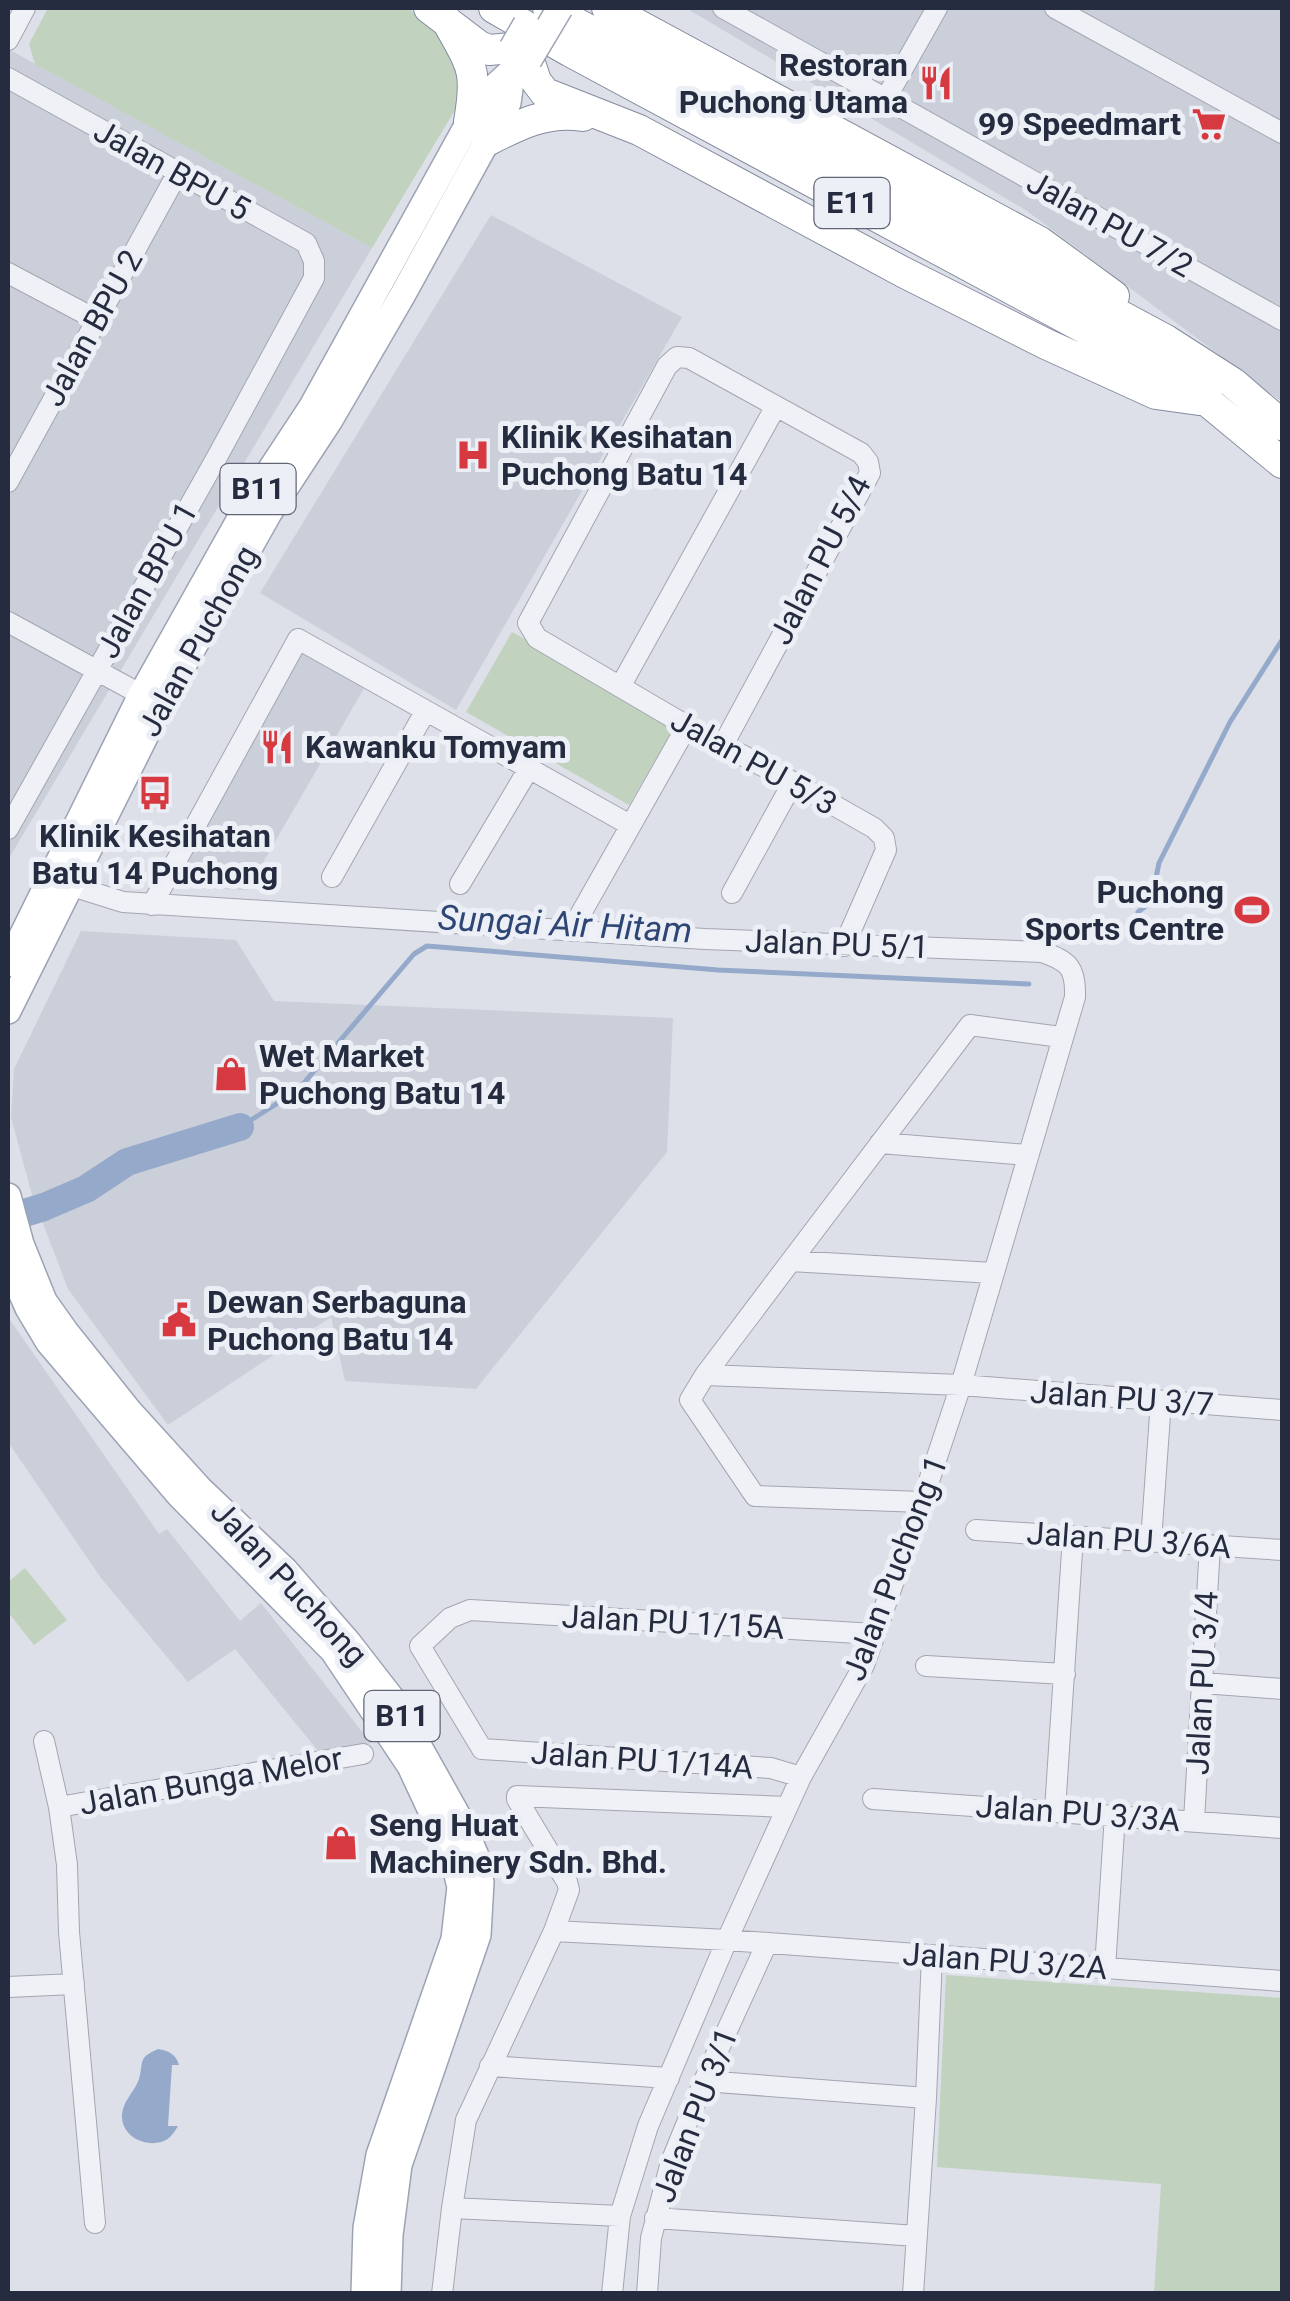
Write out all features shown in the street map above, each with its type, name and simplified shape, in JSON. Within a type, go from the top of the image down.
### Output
[{"type":"highway","name":"E11","points":[[494,8],[1151,364],[1207,401],[1282,463]]},
{"type":"highway","name":"E11","points":[[548,8],[1166,340],[1232,383],[1282,425]]},
{"type":"highway","points":[[607,8],[1040,242],[1101,284],[1166,340]]},
{"type":"highway","points":[[634,8],[656,36]]},
{"type":"highway","points":[[438,14],[472,66],[478,132],[516,126],[546,115],[577,114],[639,130]]},
{"type":"highway","points":[[438,14],[479,46],[518,59],[545,93],[639,130],[1046,344],[1156,394],[1207,401]]},
{"type":"main road","name":"Jalan Puchong","points":[[518,59],[535,8]]},
{"type":"main road","name":"Jalan Puchong","points":[[8,964],[151,700],[330,420],[391,291],[478,132],[491,90],[560,8]]},
{"type":"main road","name":"Jalan Puchong","points":[[8,1012],[72,886],[151,700]]},
{"type":"main road","name":"Jalan Puchong","points":[[8,1196],[14,1253],[28,1308],[49,1343],[179,1495],[332,1651],[410,1766],[453,1858],[460,1887],[454,1940],[378,2155],[361,2285]]},
{"type":"main road","name":"Jalan Puchong","points":[[14,1253],[66,1332],[130,1412],[200,1489],[285,1570],[393,1700],[463,1825],[476,1856],[481,1882],[478,1935],[399,2165],[390,2235],[388,2294]]},
{"type":"street","points":[[8,40],[25,8]]},
{"type":"street","name":"Jalan PU 7/2","points":[[722,8],[1282,320]]},
{"type":"street","points":[[885,100],[937,8]]},
{"type":"street","points":[[1055,8],[1282,133]]},
{"type":"street","name":"Jalan BPU 5","points":[[8,78],[306,243],[314,261],[314,278]]},
{"type":"street","name":"Jalan BPU 2","points":[[10,471],[177,174]]},
{"type":"street","points":[[8,274],[96,320]]},
{"type":"street","name":"Jalan BPU 1","points":[[8,829],[314,278]]},
{"type":"street","name":"Jalan PU 5/4","points":[[528,623],[667,366],[678,357],[689,358],[862,453],[870,473],[723,745]]},
{"type":"street","points":[[620,687],[776,406]]},
{"type":"street","points":[[8,622],[151,700]]},
{"type":"street","name":"Jalan PU 5/3","points":[[528,623],[537,638],[874,828],[884,838],[886,850],[844,946]]},
{"type":"street","points":[[152,904],[298,639],[630,825]]},
{"type":"street","points":[[332,876],[426,712]]},
{"type":"street","points":[[571,931],[687,726]]},
{"type":"street","points":[[460,884],[528,770]]},
{"type":"street","points":[[732,894],[794,782]]},
{"type":"street","name":"Jalan PU 5/1","points":[[72,886],[123,902],[152,904],[844,946],[1042,952]]},
{"type":"street","name":"Jalan Puchong 1","points":[[612,2294],[620,2216],[648,2126],[801,1777],[864,1665],[960,1386],[1075,997],[1071,966],[1042,952]]},
{"type":"street","points":[[922,1502],[756,1496],[690,1400],[970,1025],[1062,1037]]},
{"type":"street","points":[[880,1143],[1028,1154]]},
{"type":"street","points":[[791,1260],[993,1273]]},
{"type":"street","name":"Jalan PU 3/7","points":[[705,1375],[960,1386],[1282,1410]]},
{"type":"street","points":[[1150,1542],[1161,1400]]},
{"type":"street","name":"Jalan PU 3/6A","points":[[976,1530],[1282,1550]]},
{"type":"street","points":[[1055,1810],[1073,1536]]},
{"type":"street","name":"Jalan PU 3/4","points":[[1194,1820],[1210,1545]]},
{"type":"street","name":"Jalan PU 1/15A","points":[[482,1749],[420,1646],[450,1618],[470,1610],[876,1634]]},
{"type":"street","points":[[926,1666],[1064,1674]]},
{"type":"street","points":[[1202,1683],[1282,1688]]},
{"type":"street","name":"Jalan Bunga Melor","points":[[44,1740],[59,1807],[66,1865],[94,2223]]},
{"type":"street","name":"Jalan PU 1/14A","points":[[482,1749],[771,1768],[801,1777]]},
{"type":"street","name":"Jalan Bunga Melor","points":[[59,1807],[363,1754]]},
{"type":"street","points":[[442,2294],[466,2120],[570,1890],[517,1799],[520,1794],[787,1807]]},
{"type":"street","name":"Jalan PU 3/3A","points":[[873,1799],[1282,1828]]},
{"type":"street","points":[[1104,1968],[1114,1815]]},
{"type":"street","name":"Jalan PU 3/2A","points":[[554,1931],[1282,1981]]},
{"type":"street","name":"Jalan PU 3/1","points":[[648,2294],[650,2238],[672,2162],[766,1944]]},
{"type":"street","points":[[913,2294],[932,1956]]},
{"type":"street","points":[[8,1987],[74,1984]]},
{"type":"street","points":[[490,2066],[668,2078]]},
{"type":"street","points":[[704,2081],[926,2098]]},
{"type":"street","points":[[452,2208],[620,2216]]},
{"type":"street","points":[[656,2218],[917,2236]]},
{"type":"shaded area","points":[[686,8],[1282,8],[1282,402],[1027,211]]},
{"type":"shaded area","points":[[8,49],[372,248],[8,860]]},
{"type":"shaded area","name":"Klinik Kesihatan Puchong Batu 14","points":[[491,215],[682,317],[456,710],[260,593]]},
{"type":"shaded area","points":[[300,647],[366,685],[247,890],[169,887]]},
{"type":"shaded area","points":[[81,931],[236,940],[274,1001],[673,1018],[667,1152],[476,1389],[345,1381],[331,1317],[168,1425],[68,1289],[32,1195],[11,1117],[14,1069]]},
{"type":"shaded area","points":[[8,1317],[159,1534],[167,1529],[240,1621],[261,1603],[371,1743],[319,1752],[235,1649],[188,1682],[101,1578],[8,1442]]},
{"type":"green space","points":[[48,8],[407,8],[431,24],[454,50],[464,95],[372,248],[35,64],[29,44]]},
{"type":"green space","points":[[512,632],[676,724],[629,805],[466,712]]},
{"type":"green space","points":[[25,1568],[67,1620],[34,1645],[8,1612],[8,1582]]},
{"type":"green space","points":[[946,1975],[1282,1998],[1282,2293],[1154,2293],[1161,2184],[937,2167]]},
{"type":"water","points":[[158,2049],[172,2054],[179,2065],[172,2065],[168,2126],[178,2126],[166,2140],[147,2143],[129,2134],[122,2115],[144,2058]]},
{"type":"waterway","name":"Sungai Air Hitam","points":[[1138,912],[1151,902],[1159,863],[1230,722],[1282,640]]},
{"type":"waterway","name":"Sungai Air Hitam","points":[[240,1127],[297,1091],[414,954],[427,946],[718,970],[1029,984]]},
{"type":"waterway","name":"Sungai Air Hitam","points":[[8,1218],[86,1189],[127,1162],[240,1127]]},
{"type":"place","name":"Restoran Puchong Utama","points":[[936,83]]},
{"type":"place","name":"99 Speedmart","points":[[1209,124]]},
{"type":"place","name":"Klinik Kesihatan Puchong Batu 14","points":[[473,455]]},
{"type":"place","name":"Kawanku Tomyam","points":[[277,747]]},
{"type":"place","name":"Klinik Kesihatan Batu 14 Puchong","points":[[155,793]]},
{"type":"place","name":"Puchong Sports Centre","points":[[1252,910]]},
{"type":"place","name":"Wet Market Puchong Batu 14","points":[[231,1074]]},
{"type":"place","name":"Dewan Serbaguna Puchong Batu 14","points":[[179,1320]]},
{"type":"place","name":"Seng Huat Machinery Sdn. Bhd.","points":[[341,1843]]}]
